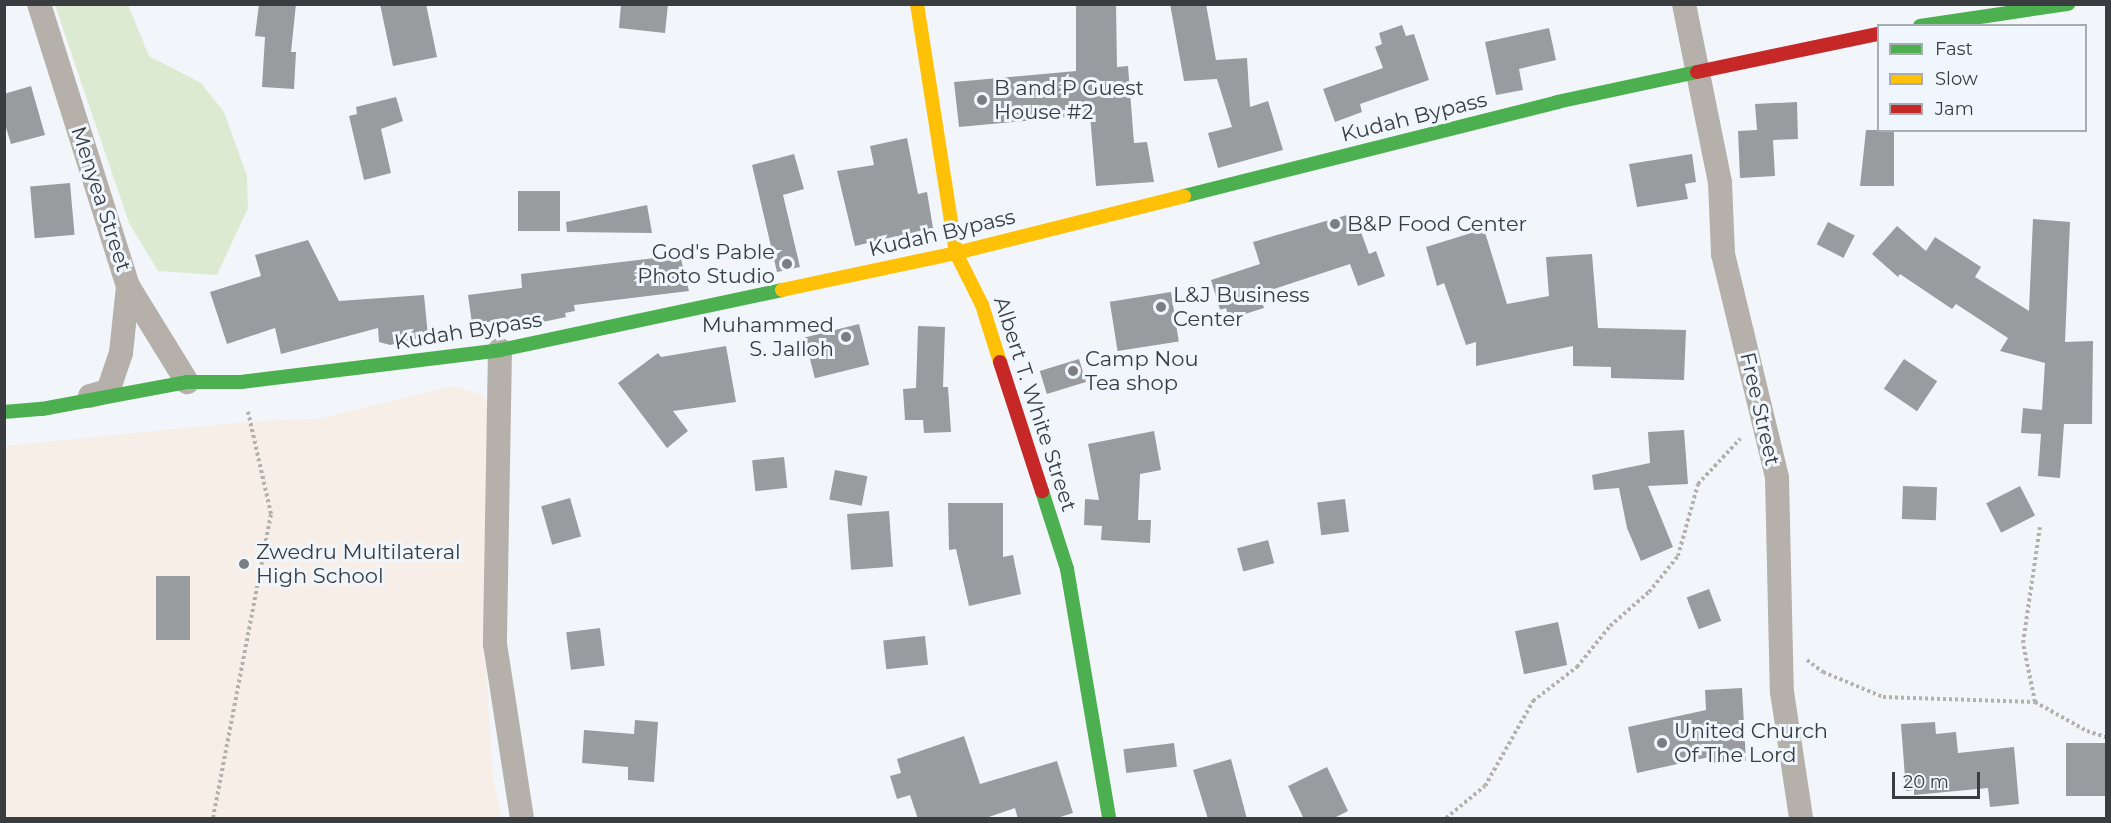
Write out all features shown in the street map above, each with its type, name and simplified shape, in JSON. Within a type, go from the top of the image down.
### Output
[{"type":"street","name":"Menyea Street","points":[[39,4],[128,286],[187,382]]},
{"type":"street","name":"Albert T. White Street","points":[[917,4],[956,253],[982,305],[1066,569],[1109,819]]},
{"type":"street","name":"Free Street","points":[[1684,4],[1700,74],[1720,182],[1724,254],[1777,478],[1783,642],[1782,692],[1801,819]]},
{"type":"street","points":[[1933,24],[2068,4]]},
{"type":"street","name":"Kudah Bypass","points":[[4,412],[42,409],[187,382],[241,382],[500,350],[956,253],[1557,102],[1700,74],[1877,34]]},
{"type":"street","points":[[42,409],[108,391],[121,353],[128,286]]},
{"type":"street","points":[[500,350],[495,644],[522,819]]},
{"type":"path","points":[[213,819],[271,514],[241,382]]},
{"type":"path","points":[[1446,819],[1485,786],[1533,701],[1577,668],[1610,626],[1649,592],[1678,556],[1698,484],[1737,445],[1758,401]]},
{"type":"path","points":[[2035,702],[2024,643],[2040,527]]},
{"type":"path","points":[[1783,642],[1823,672],[1883,697],[2035,702],[2087,731],[2106,737]]},
{"type":"shaded area","name":"Zwedru Multilateral High School","points":[[453,386],[482,395],[493,411],[483,626],[493,779],[502,818],[5,818],[5,446],[256,421],[316,419]]},
{"type":"green space","points":[[55,5],[128,5],[149,56],[201,83],[224,112],[247,176],[248,208],[217,275],[158,271],[129,223]]},
{"type":"building","points":[[259,4],[296,4],[291,52],[296,52],[294,89],[262,87],[265,37],[255,36]]},
{"type":"building","points":[[380,4],[426,4],[437,57],[393,66]]},
{"type":"building","points":[[621,4],[668,4],[665,33],[619,28]]},
{"type":"building","points":[[1076,4],[1116,4],[1117,67],[1128,66],[1134,143],[1147,142],[1154,182],[1096,186],[1090,115],[959,127],[954,82],[1076,71]]},
{"type":"building","points":[[1170,4],[1206,4],[1216,60],[1247,58],[1250,107],[1268,101],[1283,150],[1218,168],[1208,133],[1232,127],[1217,79],[1184,81]]},
{"type":"building","points":[[1402,25],[1406,36],[1414,34],[1429,80],[1360,104],[1362,112],[1335,122],[1323,89],[1383,68],[1375,47],[1382,44],[1379,33]]},
{"type":"building","points":[[1549,28],[1556,60],[1519,69],[1523,90],[1496,95],[1485,42]]},
{"type":"building","points":[[31,86],[45,135],[11,144],[4,121],[4,94]]},
{"type":"building","points":[[396,97],[403,121],[381,129],[391,173],[364,180],[349,116],[357,114],[356,107]]},
{"type":"building","points":[[1797,102],[1798,139],[1773,140],[1775,176],[1740,178],[1738,131],[1757,130],[1755,104]]},
{"type":"building","points":[[1866,130],[1894,132],[1894,186],[1860,186]]},
{"type":"building","points":[[907,138],[918,194],[927,192],[933,228],[855,246],[837,171],[874,165],[870,146]]},
{"type":"building","points":[[794,154],[804,189],[783,195],[800,267],[777,272],[752,165]]},
{"type":"building","points":[[1692,154],[1696,182],[1685,184],[1688,199],[1637,207],[1629,164]]},
{"type":"building","points":[[70,183],[75,235],[35,238],[30,186]]},
{"type":"building","points":[[518,191],[560,191],[560,231],[518,231]]},
{"type":"building","points":[[647,205],[652,233],[567,232],[566,222]]},
{"type":"building","points":[[1354,213],[1369,254],[1376,251],[1385,276],[1358,286],[1350,264],[1259,294],[1264,308],[1229,319],[1226,308],[1220,310],[1211,280],[1260,264],[1253,242]]},
{"type":"building","points":[[2033,219],[2070,222],[2065,342],[2093,341],[2092,424],[2064,424],[2060,478],[2038,476],[2041,434],[2021,433],[2023,408],[2042,410],[2045,363],[2000,351],[2008,338],[1956,304],[1952,309],[1900,274],[1898,277],[1872,254],[1897,226],[1926,251],[1935,237],[1981,267],[1975,277],[2029,311]]},
{"type":"building","points":[[1828,222],[1855,236],[1843,258],[1817,244]]},
{"type":"building","points":[[1484,229],[1507,304],[1549,296],[1546,257],[1592,254],[1598,328],[1686,330],[1684,380],[1611,378],[1611,367],[1573,366],[1573,346],[1476,366],[1476,342],[1466,345],[1444,283],[1437,286],[1426,247]]},
{"type":"building","points":[[308,240],[339,301],[424,295],[428,336],[390,345],[379,342],[378,328],[281,354],[275,328],[227,344],[210,292],[261,276],[255,255]]},
{"type":"building","points":[[680,255],[689,291],[574,305],[575,311],[565,313],[566,317],[524,326],[524,322],[504,325],[504,320],[472,324],[468,295],[522,288],[521,274]]},
{"type":"building","points":[[1171,292],[1179,341],[1118,351],[1110,302]]},
{"type":"building","points":[[859,324],[869,365],[815,378],[805,338]]},
{"type":"building","points":[[918,326],[945,327],[943,387],[948,387],[951,432],[924,433],[923,420],[905,420],[903,389],[916,388]]},
{"type":"building","points":[[726,346],[736,402],[673,411],[688,431],[667,448],[618,383],[658,353],[661,357]]},
{"type":"building","points":[[1079,359],[1086,382],[1047,394],[1040,371]]},
{"type":"building","points":[[1904,359],[1937,381],[1917,411],[1884,389]]},
{"type":"building","points":[[1684,430],[1688,484],[1648,486],[1673,547],[1641,561],[1627,528],[1619,488],[1594,490],[1592,475],[1650,463],[1648,432]]},
{"type":"building","points":[[1154,431],[1161,470],[1140,474],[1138,520],[1151,520],[1150,543],[1101,540],[1102,526],[1084,525],[1085,499],[1099,500],[1088,444]]},
{"type":"building","points":[[784,457],[787,488],[755,491],[752,460]]},
{"type":"building","points":[[835,470],[867,476],[862,506],[829,499]]},
{"type":"building","points":[[1903,486],[1937,487],[1936,520],[1902,519]]},
{"type":"building","points":[[2020,486],[2035,515],[2001,533],[1986,503]]},
{"type":"building","points":[[570,498],[581,536],[552,545],[541,506]]},
{"type":"building","points":[[1345,499],[1349,532],[1321,535],[1317,502]]},
{"type":"building","points":[[948,503],[1003,503],[1003,557],[1013,555],[1021,594],[969,606],[956,549],[949,550]]},
{"type":"building","points":[[889,511],[893,567],[851,570],[847,514]]},
{"type":"building","points":[[1268,540],[1274,563],[1243,571],[1237,548]]},
{"type":"building","points":[[156,576],[190,576],[190,640],[156,640]]},
{"type":"building","points":[[1709,589],[1721,621],[1699,629],[1687,598]]},
{"type":"building","points":[[1558,622],[1567,665],[1524,674],[1515,631]]},
{"type":"building","points":[[600,628],[605,666],[571,670],[566,632]]},
{"type":"building","points":[[925,636],[928,665],[886,669],[883,640]]},
{"type":"building","points":[[1742,688],[1746,761],[1709,763],[1709,757],[1637,773],[1628,727],[1706,710],[1705,690]]},
{"type":"building","points":[[635,720],[658,722],[654,782],[628,780],[628,767],[582,763],[584,730],[634,734]]},
{"type":"building","points":[[1935,722],[1936,734],[1956,732],[1958,753],[2014,747],[2019,804],[1990,807],[1988,788],[1914,795],[1914,790],[1906,791],[1901,724]]},
{"type":"building","points":[[964,736],[980,784],[1057,761],[1073,813],[1054,819],[1018,819],[1015,808],[983,819],[918,819],[910,795],[897,799],[890,776],[901,773],[897,759]]},
{"type":"building","points":[[1174,743],[1177,767],[1126,773],[1123,749]]},
{"type":"building","points":[[2066,743],[2106,743],[2106,796],[2066,796]]},
{"type":"building","points":[[1231,759],[1247,819],[1208,819],[1193,770]]},
{"type":"building","points":[[1327,767],[1348,811],[1332,819],[1304,819],[1288,786]]},
{"type":"traffic: fast","points":[[1933,24],[2068,4]]},
{"type":"traffic: fast","points":[[1184,196],[1557,102],[1697,72]]},
{"type":"traffic: fast","points":[[4,412],[42,409],[187,382],[241,382],[500,350],[782,290]]},
{"type":"traffic: fast","points":[[1042,491],[1067,569],[1109,818]]},
{"type":"traffic: slow","points":[[917,4],[956,253],[982,305],[1000,362]]},
{"type":"traffic: slow","points":[[782,290],[956,253],[1184,196]]},
{"type":"traffic: jam","points":[[1697,72],[1877,34]]},
{"type":"traffic: jam","points":[[1000,362],[1042,491]]},
{"type":"place","name":"B and P Guest House #2","points":[[982,100]]},
{"type":"place","name":"B&P Food Center","points":[[1335,224]]},
{"type":"place","name":"God's Pable Photo Studio","points":[[787,264]]},
{"type":"place","name":"L&J Business Center","points":[[1161,307]]},
{"type":"place","name":"Muhammed S. Jalloh","points":[[846,337]]},
{"type":"place","name":"Camp Nou Tea shop","points":[[1073,371]]},
{"type":"place","name":"Zwedru Multilateral High School","points":[[244,564]]},
{"type":"place","name":"United Church Of The Lord","points":[[1662,743]]}]
